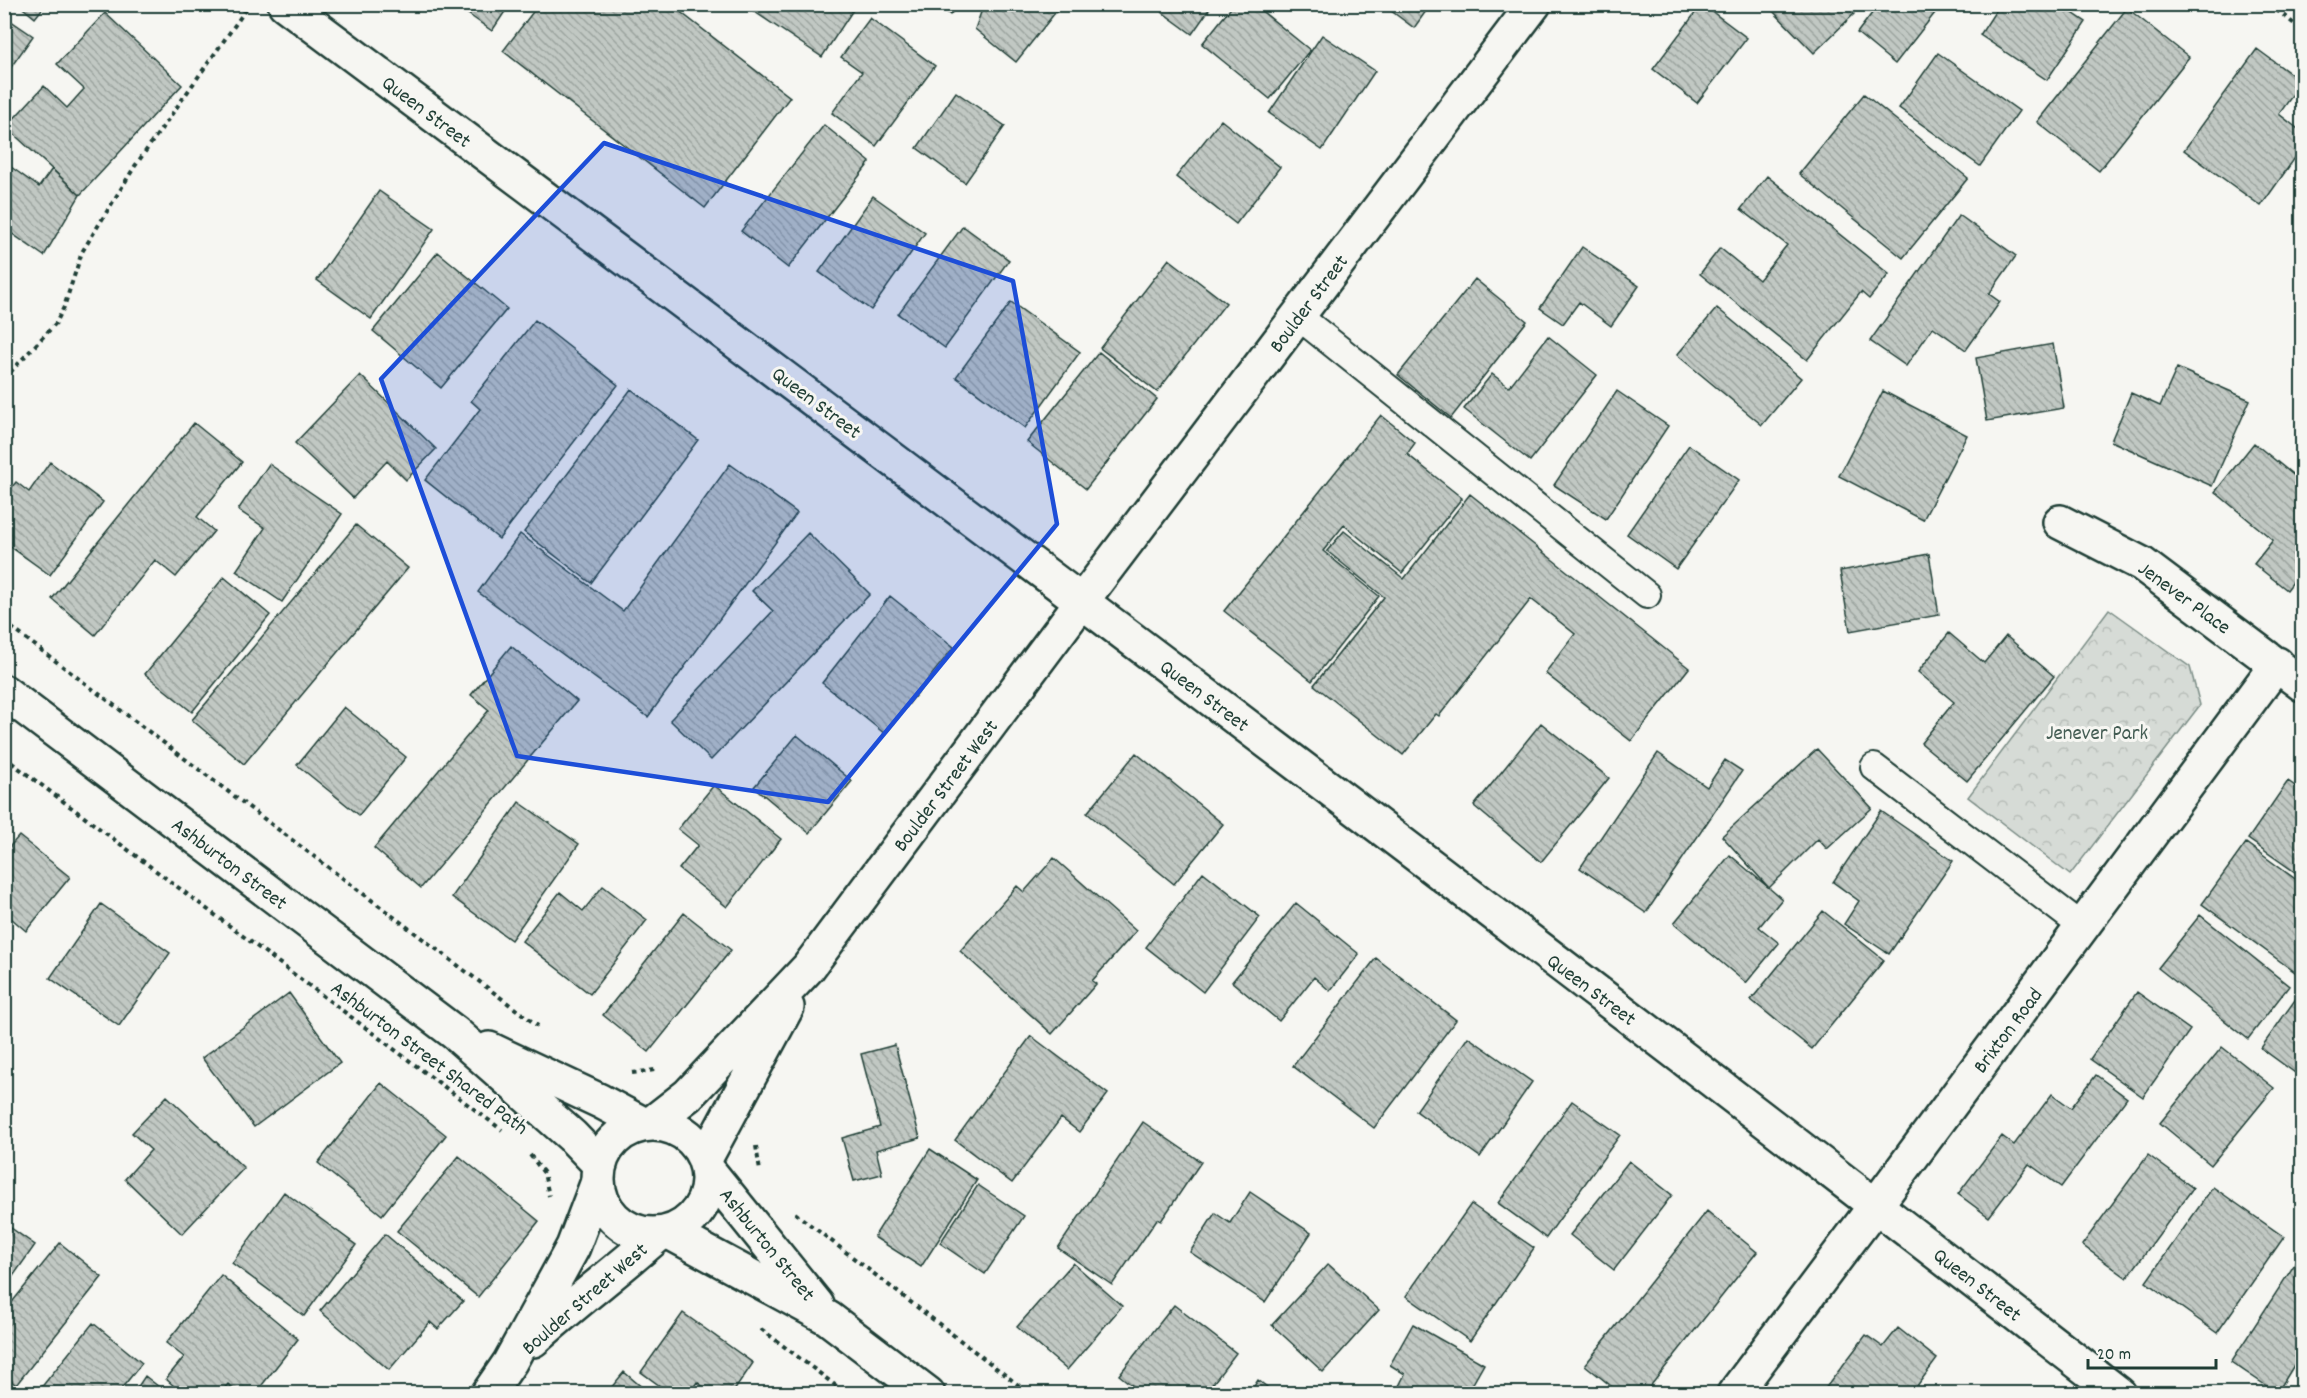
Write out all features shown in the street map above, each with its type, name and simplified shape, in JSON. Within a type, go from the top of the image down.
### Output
[{"type":"street","name":"Boulder Street","points":[[1082,601],[1534,4]]},
{"type":"street","name":"Queen Street","points":[[294,7],[1082,601],[1876,1205],[2119,1394]]},
{"type":"street","name":"Jenever Place","points":[[2060,522],[2142,564],[2302,684]]},
{"type":"street","name":"Boulder Street West","points":[[648,1124],[688,1095],[808,968],[1082,601]]},
{"type":"street","name":"Brixton Road","points":[[1734,1394],[2084,927],[2277,664]]},
{"type":"street","name":"Ashburton Street","points":[[4,692],[455,1033],[572,1136],[598,1174]]},
{"type":"street","name":"Boulder Street West","points":[[706,1164],[725,1123],[808,968]]},
{"type":"street","name":"Ashburton Street","points":[[455,1033],[648,1124]]},
{"type":"street","points":[[648,1124],[672,1127],[689,1137],[706,1164],[708,1186],[704,1201],[684,1226],[663,1234],[644,1234],[629,1230],[617,1222],[604,1205],[598,1174],[605,1150],[615,1137],[629,1129],[648,1124]]},
{"type":"street","name":"Ashburton Street","points":[[706,1164],[828,1318]]},
{"type":"street","name":"Boulder Street West","points":[[488,1394],[510,1362],[573,1247],[598,1174]]},
{"type":"street","name":"Boulder Street West","points":[[510,1362],[578,1300],[663,1234]]},
{"type":"street","name":"Ashburton Street","points":[[663,1234],[828,1318],[928,1394]]},
{"type":"lane","points":[[1298,316],[1647,595]]},
{"type":"lane","points":[[1874,767],[2084,927]]},
{"type":"path","points":[[4,379],[56,323],[64,308],[82,252],[135,166],[249,4]]},
{"type":"path","points":[[2269,4],[2302,30]]},
{"type":"path","points":[[4,622],[540,1027]]},
{"type":"path","name":"Ashburton Street Shared Path","points":[[4,758],[506,1133]]},
{"type":"path","points":[[628,1074],[656,1070],[688,1095]]},
{"type":"path","points":[[725,1123],[758,1148],[761,1177]]},
{"type":"path","name":"Ashburton Street Shared Path","points":[[525,1148],[544,1173],[549,1203]]},
{"type":"path","points":[[789,1208],[1030,1394]]},
{"type":"path","points":[[754,1324],[846,1394]]},
{"type":"highlighted area","points":[[604,143],[1013,281],[1057,524],[828,802],[517,756],[381,379]]},
{"type":"green space","name":"Jenever Park","points":[[2109,609],[2190,667],[2200,705],[2070,875],[1968,797]]},
{"type":"building","points":[[18,4],[46,4],[35,18]]},
{"type":"building","points":[[454,4],[510,4],[492,31]]},
{"type":"building","points":[[539,4],[670,4],[790,97],[705,208],[503,51]]},
{"type":"building","points":[[743,4],[851,4],[855,7],[822,57]]},
{"type":"building","points":[[938,4],[959,4],[950,15]]},
{"type":"building","points":[[984,4],[1062,4],[1016,62],[975,29]]},
{"type":"building","points":[[1151,4],[1213,4],[1192,34]]},
{"type":"building","points":[[1234,4],[1253,4],[1310,50],[1270,99],[1202,44]]},
{"type":"building","points":[[1382,4],[1431,4],[1414,28]]},
{"type":"building","points":[[1702,4],[1747,38],[1697,103],[1653,69]]},
{"type":"building","points":[[1766,4],[1844,4],[1854,14],[1814,53]]},
{"type":"building","points":[[1879,4],[1942,4],[1895,64],[1857,33]]},
{"type":"building","points":[[2000,4],[2059,4],[2086,22],[2047,80],[1980,35]]},
{"type":"building","points":[[2127,8],[2189,57],[2099,171],[2037,122]]},
{"type":"building","points":[[105,13],[182,85],[80,195],[6,127],[44,86],[67,108],[84,89],[57,64]]},
{"type":"building","points":[[4,16],[33,36],[4,77]]},
{"type":"building","points":[[870,18],[935,66],[876,146],[832,113],[862,72],[841,57]]},
{"type":"building","points":[[1322,35],[1375,71],[1322,150],[1269,113]]},
{"type":"building","points":[[2257,49],[2302,82],[2279,114],[2302,132],[2302,148],[2261,206],[2184,150]]},
{"type":"building","points":[[1938,53],[2019,111],[1980,166],[1899,108]]},
{"type":"building","points":[[956,92],[1005,126],[965,183],[917,148]]},
{"type":"building","points":[[1864,94],[1968,178],[1903,258],[1799,174]]},
{"type":"building","points":[[1221,120],[1280,167],[1236,224],[1176,177]]},
{"type":"building","points":[[824,125],[870,162],[788,268],[741,231]]},
{"type":"building","points":[[4,162],[39,187],[52,169],[80,195],[44,256],[4,228]]},
{"type":"building","points":[[1767,176],[1889,274],[1869,299],[1861,292],[1807,360],[1700,274],[1720,248],[1759,280],[1787,245],[1741,209]]},
{"type":"building","points":[[379,191],[434,229],[371,319],[317,280]]},
{"type":"building","points":[[873,196],[925,233],[871,310],[819,272]]},
{"type":"building","points":[[1959,215],[2016,256],[1989,294],[2000,302],[1966,350],[1933,327],[1906,366],[1870,341]]},
{"type":"building","points":[[963,226],[1009,260],[945,348],[898,314]]},
{"type":"building","points":[[1582,247],[1639,286],[1611,326],[1579,302],[1563,324],[1540,308]]},
{"type":"building","points":[[438,252],[507,309],[441,388],[373,331]]},
{"type":"building","points":[[1169,259],[1226,303],[1157,392],[1100,348]]},
{"type":"building","points":[[1475,279],[1527,321],[1451,418],[1398,375]]},
{"type":"building","points":[[1011,302],[1080,352],[1025,428],[956,377]]},
{"type":"building","points":[[1717,308],[1801,378],[1762,425],[1677,355]]},
{"type":"building","points":[[535,320],[618,385],[499,539],[425,480],[480,409],[471,401]]},
{"type":"building","points":[[1548,336],[1597,375],[1530,461],[1464,409],[1492,374],[1509,387]]},
{"type":"building","points":[[2053,344],[2064,408],[1987,421],[1976,358]]},
{"type":"building","points":[[1099,352],[1157,399],[1086,489],[1027,442]]},
{"type":"building","points":[[2177,368],[2250,400],[2212,486],[2111,441],[2131,393],[2160,406]]},
{"type":"building","points":[[360,375],[436,449],[406,480],[387,461],[353,498],[295,443]]},
{"type":"building","points":[[631,389],[698,440],[591,583],[524,532]]},
{"type":"building","points":[[1617,391],[1668,426],[1606,519],[1554,485]]},
{"type":"building","points":[[1883,391],[1967,435],[1923,520],[1839,476]]},
{"type":"building","points":[[1381,415],[1415,443],[1407,454],[1462,498],[1402,573],[1344,525],[1323,551],[1379,596],[1312,681],[1224,611]]},
{"type":"building","points":[[194,423],[242,462],[197,517],[214,531],[176,577],[155,560],[95,635],[52,599]]},
{"type":"building","points":[[2254,443],[2302,482],[2302,570],[2287,590],[2254,564],[2273,540],[2215,492]]},
{"type":"building","points":[[1689,445],[1739,480],[1676,569],[1627,534]]},
{"type":"building","points":[[50,462],[103,502],[50,575],[4,542],[4,497],[16,482],[29,492]]},
{"type":"building","points":[[269,464],[342,514],[282,602],[236,571],[265,528],[238,510]]},
{"type":"building","points":[[730,464],[797,513],[648,717],[478,592],[520,534],[623,611]]},
{"type":"building","points":[[1470,494],[1689,668],[1631,741],[1545,673],[1575,634],[1531,599],[1439,716],[1436,714],[1403,755],[1314,685],[1384,597],[1327,551],[1344,531],[1404,579]]},
{"type":"building","points":[[356,525],[408,568],[244,764],[192,720]]},
{"type":"building","points":[[808,533],[870,594],[711,760],[670,720],[773,611],[752,591]]},
{"type":"building","points":[[1929,554],[1939,615],[1850,631],[1840,571]]},
{"type":"building","points":[[224,577],[270,615],[192,712],[145,674]]},
{"type":"building","points":[[890,596],[954,647],[885,734],[822,683]]},
{"type":"building","points":[[1949,633],[1984,663],[2006,636],[2054,676],[1967,781],[1921,743],[1954,702],[1918,672]]},
{"type":"building","points":[[511,646],[577,701],[421,888],[374,848],[489,710],[471,695]]},
{"type":"building","points":[[344,707],[406,757],[359,815],[297,765]]},
{"type":"building","points":[[1541,723],[1609,778],[1541,862],[1474,806]]},
{"type":"building","points":[[797,735],[852,781],[809,833],[754,787]]},
{"type":"building","points":[[1817,749],[1872,808],[1827,849],[1818,839],[1769,888],[1722,836]]},
{"type":"building","points":[[1136,753],[1223,824],[1174,884],[1087,813]]},
{"type":"building","points":[[1658,753],[1707,787],[1725,760],[1742,771],[1646,913],[1580,868]]},
{"type":"building","points":[[2288,781],[2302,791],[2302,877],[2248,839]]},
{"type":"building","points":[[714,785],[781,839],[727,907],[679,869],[698,845],[678,829]]},
{"type":"building","points":[[519,802],[579,844],[511,940],[452,897]]},
{"type":"building","points":[[1881,811],[1953,861],[1889,954],[1844,924],[1859,901],[1833,882]]},
{"type":"building","points":[[19,836],[70,877],[26,931],[4,912],[4,853]]},
{"type":"building","points":[[2246,843],[2302,884],[2302,970],[2299,975],[2202,904]]},
{"type":"building","points":[[1730,855],[1782,899],[1759,927],[1779,943],[1746,983],[1674,923]]},
{"type":"building","points":[[1054,858],[1136,931],[1092,981],[1096,984],[1052,1034],[960,951],[1017,886],[1024,892]]},
{"type":"building","points":[[1203,872],[1260,917],[1203,992],[1146,947]]},
{"type":"building","points":[[603,886],[647,920],[590,994],[522,941],[560,892],[583,911]]},
{"type":"building","points":[[1296,903],[1359,954],[1330,991],[1314,977],[1279,1021],[1232,982]]},
{"type":"building","points":[[101,904],[170,953],[119,1026],[50,978]]},
{"type":"building","points":[[1823,911],[1884,960],[1812,1049],[1751,1000]]},
{"type":"building","points":[[684,913],[731,950],[649,1052],[603,1015]]},
{"type":"building","points":[[2200,915],[2289,986],[2248,1039],[2158,968]]},
{"type":"building","points":[[1376,958],[1456,1020],[1374,1128],[1293,1066]]},
{"type":"building","points":[[2302,990],[2302,1078],[2261,1048]]},
{"type":"building","points":[[2137,992],[2190,1030],[2143,1097],[2090,1059]]},
{"type":"building","points":[[289,993],[340,1063],[254,1127],[202,1058]]},
{"type":"building","points":[[1031,1036],[1108,1094],[1079,1132],[1061,1118],[1012,1183],[955,1140]]},
{"type":"building","points":[[1468,1037],[1532,1082],[1480,1157],[1416,1111]]},
{"type":"building","points":[[895,1045],[920,1138],[876,1150],[882,1174],[854,1181],[842,1138],[880,1127],[861,1054]]},
{"type":"building","points":[[2222,1047],[2274,1088],[2211,1165],[2160,1123]]},
{"type":"building","points":[[2096,1075],[2127,1098],[2061,1187],[2029,1164],[1989,1217],[1958,1194],[2002,1136],[2014,1145],[2052,1094],[2071,1108]]},
{"type":"building","points":[[381,1083],[446,1135],[382,1215],[318,1163]]},
{"type":"building","points":[[167,1096],[244,1168],[182,1234],[125,1179],[151,1150],[132,1133]]},
{"type":"building","points":[[1572,1101],[1620,1135],[1546,1238],[1498,1203]]},
{"type":"building","points":[[1143,1122],[1201,1162],[1161,1221],[1157,1219],[1112,1285],[1058,1248]]},
{"type":"building","points":[[930,1149],[977,1180],[921,1267],[874,1237]]},
{"type":"building","points":[[2148,1155],[2193,1188],[2127,1278],[2082,1245]]},
{"type":"building","points":[[459,1156],[539,1221],[478,1297],[397,1231]]},
{"type":"building","points":[[1629,1161],[1672,1195],[1614,1270],[1570,1235]]},
{"type":"building","points":[[978,1185],[1024,1216],[985,1274],[940,1243]]},
{"type":"building","points":[[2213,1187],[2284,1237],[2217,1333],[2146,1282]]},
{"type":"building","points":[[284,1192],[356,1245],[304,1316],[232,1263]]},
{"type":"building","points":[[1250,1192],[1311,1233],[1265,1302],[1190,1252],[1215,1213],[1230,1223]]},
{"type":"building","points":[[1471,1204],[1534,1248],[1470,1341],[1406,1296]]},
{"type":"building","points":[[1707,1211],[1757,1252],[1644,1394],[1621,1394],[1585,1365]]},
{"type":"building","points":[[4,1223],[35,1245],[4,1289]]},
{"type":"building","points":[[385,1234],[463,1301],[438,1329],[430,1322],[389,1370],[320,1311]]},
{"type":"building","points":[[60,1243],[102,1277],[16,1385],[4,1375],[4,1312]]},
{"type":"building","points":[[2302,1253],[2302,1352],[2277,1393],[2231,1362]]},
{"type":"building","points":[[1073,1263],[1122,1306],[1067,1370],[1017,1327]]},
{"type":"building","points":[[1328,1264],[1379,1310],[1323,1372],[1272,1325]]},
{"type":"building","points":[[221,1275],[298,1339],[255,1394],[240,1394],[228,1384],[220,1394],[183,1394],[166,1379],[184,1357],[166,1343]]},
{"type":"building","points":[[1174,1305],[1236,1353],[1205,1394],[1143,1394],[1119,1375]]},
{"type":"building","points":[[683,1313],[753,1363],[732,1394],[713,1394],[697,1382],[689,1394],[671,1394],[641,1372]]},
{"type":"building","points":[[93,1323],[142,1363],[117,1394],[36,1394]]},
{"type":"building","points":[[1413,1324],[1484,1364],[1467,1394],[1395,1394],[1405,1374],[1390,1365]]},
{"type":"building","points":[[1898,1328],[1937,1359],[1911,1394],[1821,1394],[1866,1335],[1883,1347]]},
{"type":"building","points":[[624,1372],[650,1394],[606,1394]]},
{"type":"building","points":[[145,1376],[168,1394],[133,1394]]},
{"type":"building","points":[[1258,1380],[1276,1394],[1249,1394]]}]
